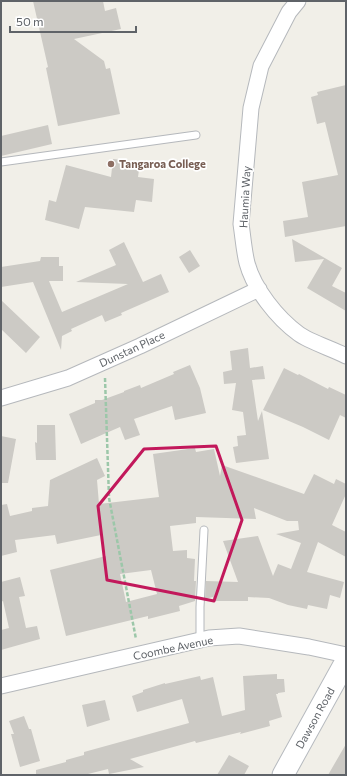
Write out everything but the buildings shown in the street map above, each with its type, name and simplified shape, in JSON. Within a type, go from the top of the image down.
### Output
[{"type":"main road","name":"Dawson Road","points":[[283,775],[346,661]]},
{"type":"street","name":"Haumia Way","points":[[298,1],[289,12],[261,66],[251,108],[241,224],[247,264],[259,289],[276,313],[299,334],[346,356]]},
{"type":"street","name":"Dunstan Place","points":[[1,398],[68,378],[259,289]]},
{"type":"street","name":"Coombe Avenue","points":[[1,686],[200,640],[239,636],[308,647],[346,655]]},
{"type":"lane","points":[[1,162],[196,135]]},
{"type":"lane","points":[[200,640],[204,530]]},
{"type":"path","points":[[105,362],[109,498],[140,655]]},
{"type":"highlighted area","points":[[216,446],[242,520],[214,601],[107,580],[98,506],[144,449]]},
{"type":"place","name":"Tangaroa College","points":[[111,164]]}]
